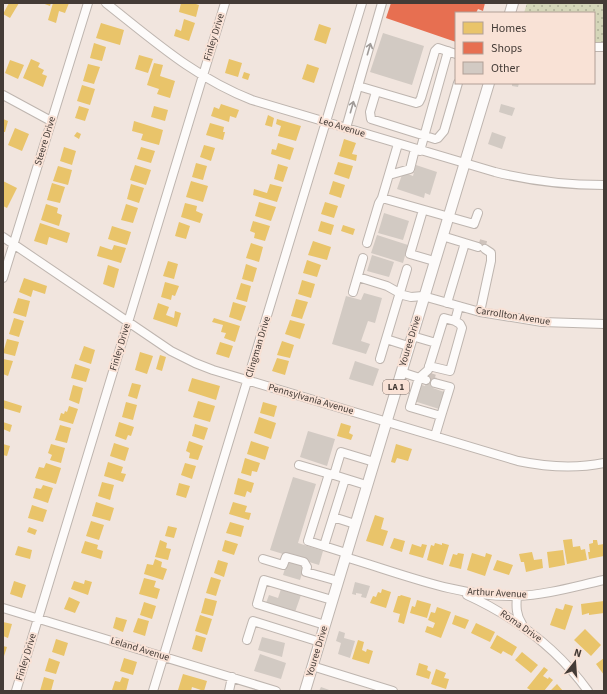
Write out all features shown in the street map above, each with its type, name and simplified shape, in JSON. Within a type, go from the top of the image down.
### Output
[{"type":"main road","name":"Youree Drive","points":[[305,691],[408,346],[489,84]]},
{"type":"street","name":"Steere Drive","points":[[3,278],[88,3]]},
{"type":"street","name":"Leo Avenue","points":[[106,3],[202,76],[252,100],[464,164],[519,178],[550,182],[604,185]]},
{"type":"street","name":"Finley Drive","points":[[16,691],[225,3]]},
{"type":"street","name":"Clingman Drive","points":[[153,691],[362,3]]},
{"type":"street","points":[[346,128],[382,3]]},
{"type":"street","points":[[358,86],[408,101],[416,103],[419,102],[435,51],[438,48],[452,52],[424,136],[410,169],[389,175]]},
{"type":"street","points":[[376,92],[370,112],[371,119],[435,139],[442,135],[458,84]]},
{"type":"street","points":[[3,95],[51,120]]},
{"type":"street","points":[[367,243],[398,144]]},
{"type":"street","points":[[382,198],[474,224],[478,213]]},
{"type":"street","points":[[424,210],[410,254],[434,261]]},
{"type":"street","points":[[442,236],[479,246],[491,253],[491,261],[480,312]]},
{"type":"street","name":"Pennsylvania Avenue","points":[[3,237],[181,357],[213,370],[530,463],[571,468],[604,463]]},
{"type":"street","points":[[447,303],[479,246]]},
{"type":"street","points":[[353,292],[364,258]]},
{"type":"street","points":[[380,359],[407,269]]},
{"type":"street","name":"Carrollton Avenue","points":[[358,277],[387,286],[411,297],[424,296],[480,312],[542,322],[604,324]]},
{"type":"street","points":[[455,321],[459,306]]},
{"type":"street","points":[[429,366],[450,371],[462,328],[460,324],[444,318],[436,343],[429,366],[428,370],[410,407],[441,416]]},
{"type":"street","points":[[412,336],[436,343]]},
{"type":"street","points":[[386,340],[408,346]]},
{"type":"street","points":[[401,372],[424,379]]},
{"type":"street","points":[[435,436],[450,387],[436,383]]},
{"type":"street","points":[[331,475],[340,452],[374,462]]},
{"type":"street","points":[[299,465],[366,486]]},
{"type":"street","name":"Arthur Avenue","points":[[331,475],[308,541],[346,555],[460,591],[489,595],[517,596],[540,593],[604,580]]},
{"type":"street","points":[[324,546],[345,479]]},
{"type":"street","points":[[333,518],[355,524]]},
{"type":"street","points":[[263,559],[283,565],[286,557],[304,562],[307,567],[306,572],[338,581]]},
{"type":"street","points":[[325,625],[257,604],[264,580],[332,600]]},
{"type":"street","name":"Roma Drive","points":[[460,591],[494,608],[525,627],[543,641],[564,661],[588,691]]},
{"type":"street","points":[[517,596],[516,608],[518,618],[525,627]]},
{"type":"street","name":"Leland Avenue","points":[[3,608],[276,691]]},
{"type":"street","points":[[247,640],[253,621],[320,642]]},
{"type":"street","points":[[312,666],[393,691]]},
{"type":"street","points":[[229,691],[232,677]]},
{"type":"green space","points":[[527,3],[604,3],[604,47],[595,47],[595,12],[524,12]]},
{"type":"building: Homes","points":[[9,3],[19,3],[10,18],[3,14]]},
{"type":"building: Homes","points":[[42,3],[51,3],[50,6]]},
{"type":"building: Homes","points":[[53,3],[69,3],[65,13],[59,11],[56,23],[48,20]]},
{"type":"building: Homes","points":[[181,3],[193,3],[199,5],[196,17],[179,12]]},
{"type":"building: Homes","points":[[184,19],[195,23],[189,41],[174,36],[176,29],[181,31]]},
{"type":"building: Homes","points":[[101,23],[124,30],[120,45],[96,38]]},
{"type":"building: Homes","points":[[319,24],[331,28],[326,44],[314,40]]},
{"type":"building: Homes","points":[[94,43],[106,47],[102,61],[90,58]]},
{"type":"building: Homes","points":[[139,55],[153,59],[148,73],[135,69]]},
{"type":"building: Homes","points":[[31,59],[40,63],[38,67],[44,70],[42,74],[47,76],[43,87],[23,78]]},
{"type":"building: Homes","points":[[229,59],[242,63],[238,77],[225,73]]},
{"type":"building: Homes","points":[[10,60],[24,65],[18,79],[5,73]]},
{"type":"building: Homes","points":[[154,63],[163,65],[160,76],[175,81],[170,98],[157,94],[159,89],[147,85]]},
{"type":"building: Homes","points":[[88,64],[100,67],[94,84],[83,81]]},
{"type":"building: Homes","points":[[307,64],[319,68],[314,83],[302,79]]},
{"type":"building: Homes","points":[[244,72],[250,74],[248,80],[242,78]]},
{"type":"building: Homes","points":[[82,85],[95,89],[90,105],[77,101]]},
{"type":"building: Homes","points":[[221,104],[239,110],[236,118],[230,116],[229,122],[211,116],[214,107],[219,109]]},
{"type":"building: Homes","points":[[79,106],[89,109],[85,121],[75,118]]},
{"type":"building: Homes","points":[[154,106],[168,110],[165,121],[151,117]]},
{"type":"building: Homes","points":[[268,115],[274,118],[272,127],[265,125]]},
{"type":"building: Homes","points":[[3,119],[8,121],[5,132],[3,132]]},
{"type":"building: Homes","points":[[277,119],[301,126],[296,141],[278,136],[281,126],[276,124]]},
{"type":"building: Homes","points":[[134,121],[163,130],[159,145],[141,140],[143,134],[132,131]]},
{"type":"building: Homes","points":[[210,123],[224,127],[223,132],[225,132],[223,140],[206,135]]},
{"type":"building: Homes","points":[[15,128],[29,134],[22,151],[8,145]]},
{"type":"building: Homes","points":[[77,132],[81,134],[79,139],[74,136]]},
{"type":"building: Homes","points":[[344,139],[356,143],[352,154],[357,155],[356,161],[339,156]]},
{"type":"building: Homes","points":[[278,143],[294,148],[290,160],[271,154],[272,149],[276,150]]},
{"type":"building: Homes","points":[[204,145],[215,148],[211,161],[200,157]]},
{"type":"building: Homes","points":[[64,147],[76,151],[72,165],[60,161]]},
{"type":"building: Homes","points":[[141,147],[155,151],[151,163],[137,159]]},
{"type":"building: Homes","points":[[338,162],[353,166],[349,179],[334,174]]},
{"type":"building: Homes","points":[[196,163],[207,166],[203,180],[192,177]]},
{"type":"building: Homes","points":[[278,164],[288,167],[283,182],[274,179]]},
{"type":"building: Homes","points":[[135,165],[151,170],[146,185],[130,180]]},
{"type":"building: Homes","points":[[58,166],[72,170],[68,185],[53,181]]},
{"type":"building: Homes","points":[[3,181],[17,188],[7,208],[3,206]]},
{"type":"building: Homes","points":[[191,181],[208,186],[203,202],[186,197]]},
{"type":"building: Homes","points":[[333,181],[345,185],[341,198],[329,194]]},
{"type":"building: Homes","points":[[52,183],[65,187],[60,203],[47,200]]},
{"type":"building: Homes","points":[[131,184],[144,188],[139,203],[127,199]]},
{"type":"building: Homes","points":[[270,184],[282,187],[277,202],[253,195],[254,189],[267,193]]},
{"type":"building: Homes","points":[[259,202],[276,207],[271,221],[255,216]]},
{"type":"building: Homes","points":[[325,202],[338,206],[334,218],[321,214]]},
{"type":"building: Homes","points":[[185,203],[197,206],[196,211],[203,214],[200,223],[181,217]]},
{"type":"building: Homes","points":[[46,204],[58,208],[57,213],[62,215],[59,226],[41,220]]},
{"type":"building: Homes","points":[[126,204],[138,208],[133,223],[121,220]]},
{"type":"building: Homes","points":[[253,221],[270,226],[265,241],[254,238],[255,233],[250,231]]},
{"type":"building: Homes","points":[[321,221],[334,225],[331,235],[318,231]]},
{"type":"building: Homes","points":[[179,222],[190,226],[186,239],[175,236]]},
{"type":"building: Homes","points":[[40,223],[70,233],[67,243],[49,237],[47,245],[34,241]]},
{"type":"building: Homes","points":[[343,225],[355,229],[353,235],[341,231]]},
{"type":"building: Homes","points":[[112,226],[131,232],[127,245],[108,239]]},
{"type":"building: Homes","points":[[313,241],[331,247],[327,260],[308,255]]},
{"type":"building: Homes","points":[[251,243],[263,247],[259,262],[246,258]]},
{"type":"building: Homes","points":[[114,245],[126,248],[121,263],[97,256],[100,246],[112,250]]},
{"type":"building: Homes","points":[[307,260],[321,265],[317,277],[303,273]]},
{"type":"building: Homes","points":[[168,261],[178,264],[174,279],[163,276]]},
{"type":"building: Homes","points":[[246,264],[257,268],[253,282],[242,279]]},
{"type":"building: Homes","points":[[108,265],[119,269],[114,288],[103,284]]},
{"type":"building: Homes","points":[[24,278],[47,286],[45,294],[33,290],[31,297],[19,292]]},
{"type":"building: Homes","points":[[302,280],[315,284],[311,298],[298,294]]},
{"type":"building: Homes","points":[[165,282],[179,286],[175,296],[172,295],[171,300],[161,297]]},
{"type":"building: Homes","points":[[241,283],[251,286],[247,302],[236,299]]},
{"type":"building: Homes","points":[[18,298],[30,301],[26,317],[13,313]]},
{"type":"building: Homes","points":[[296,299],[308,302],[302,319],[291,316]]},
{"type":"building: Homes","points":[[233,302],[246,306],[241,321],[229,317]]},
{"type":"building: Homes","points":[[158,303],[169,307],[166,315],[174,318],[175,311],[181,313],[177,327],[153,319]]},
{"type":"building: Homes","points":[[14,318],[24,321],[19,337],[9,334]]},
{"type":"building: Homes","points":[[214,318],[240,326],[235,342],[224,338],[226,333],[221,332],[223,325],[212,322]]},
{"type":"building: Homes","points":[[290,320],[305,324],[300,339],[285,334]]},
{"type":"building: Homes","points":[[7,339],[19,342],[15,356],[3,353]]},
{"type":"building: Homes","points":[[282,341],[294,345],[290,358],[277,355]]},
{"type":"building: Homes","points":[[220,342],[233,346],[229,358],[216,354]]},
{"type":"building: Homes","points":[[84,346],[95,350],[91,364],[79,360]]},
{"type":"building: Homes","points":[[140,352],[153,356],[147,374],[135,370]]},
{"type":"building: Homes","points":[[160,355],[166,357],[162,371],[156,369]]},
{"type":"building: Homes","points":[[277,358],[289,361],[285,375],[272,371]]},
{"type":"building: Homes","points":[[3,359],[13,361],[8,376],[3,374]]},
{"type":"building: Homes","points":[[75,364],[90,369],[86,382],[71,378]]},
{"type":"building: Homes","points":[[192,378],[220,386],[216,400],[188,391]]},
{"type":"building: Homes","points":[[132,383],[141,385],[137,399],[128,396]]},
{"type":"building: Homes","points":[[73,385],[83,388],[79,404],[69,400]]},
{"type":"building: Homes","points":[[3,400],[22,406],[20,413],[3,408]]},
{"type":"building: Homes","points":[[198,401],[215,406],[210,422],[193,417]]},
{"type":"building: Homes","points":[[126,402],[137,405],[133,420],[122,417]]},
{"type":"building: Homes","points":[[263,402],[277,406],[274,417],[260,413]]},
{"type":"building: Homes","points":[[69,406],[78,409],[73,424],[59,420],[61,413],[64,414],[65,411],[67,412]]},
{"type":"building: Homes","points":[[259,417],[276,423],[271,439],[254,433]]},
{"type":"building: Homes","points":[[3,422],[12,425],[10,432],[3,429]]},
{"type":"building: Homes","points":[[119,422],[134,427],[131,436],[128,435],[126,440],[115,436]]},
{"type":"building: Homes","points":[[341,423],[351,426],[349,433],[353,435],[351,440],[337,436]]},
{"type":"building: Homes","points":[[195,424],[208,428],[204,440],[192,436]]},
{"type":"building: Homes","points":[[60,425],[71,428],[67,443],[55,440]]},
{"type":"building: Homes","points":[[189,441],[203,446],[198,460],[189,458],[190,453],[186,451]]},
{"type":"building: Homes","points":[[251,441],[269,447],[265,460],[247,454]]},
{"type":"building: Homes","points":[[114,443],[129,448],[125,461],[110,456]]},
{"type":"building: Homes","points":[[3,444],[10,446],[7,456],[3,455]]},
{"type":"building: Homes","points":[[51,444],[65,448],[61,463],[50,460],[52,455],[48,453]]},
{"type":"building: Homes","points":[[396,444],[412,449],[408,461],[397,458],[395,463],[391,462]]},
{"type":"building: Homes","points":[[245,458],[260,463],[257,472],[252,471],[251,476],[241,473]]},
{"type":"building: Homes","points":[[108,462],[123,467],[121,473],[126,474],[123,482],[104,476]]},
{"type":"building: Homes","points":[[46,463],[61,468],[56,484],[35,478],[39,467],[44,468]]},
{"type":"building: Homes","points":[[185,463],[196,466],[192,479],[181,475]]},
{"type":"building: Homes","points":[[238,478],[254,483],[251,493],[247,491],[245,497],[234,494]]},
{"type":"building: Homes","points":[[102,482],[114,485],[110,500],[98,496]]},
{"type":"building: Homes","points":[[179,483],[190,486],[186,498],[176,495]]},
{"type":"building: Homes","points":[[43,485],[53,488],[48,503],[33,498],[36,488],[41,489]]},
{"type":"building: Homes","points":[[96,502],[114,508],[110,521],[92,516]]},
{"type":"building: Homes","points":[[233,502],[247,506],[245,512],[251,513],[249,520],[229,514]]},
{"type":"building: Homes","points":[[32,505],[47,510],[43,522],[28,518]]},
{"type":"building: Homes","points":[[375,515],[384,518],[381,529],[388,531],[383,546],[366,541]]},
{"type":"building: Homes","points":[[91,521],[104,525],[99,540],[86,536]]},
{"type":"building: Homes","points":[[230,522],[244,526],[241,537],[226,533]]},
{"type":"building: Homes","points":[[168,526],[177,528],[174,538],[165,536]]},
{"type":"building: Homes","points":[[29,527],[37,530],[35,535],[27,532]]},
{"type":"building: Homes","points":[[394,538],[405,541],[402,552],[390,548]]},
{"type":"building: Homes","points":[[572,539],[573,547],[580,546],[581,550],[585,549],[587,560],[567,564],[563,540]]},
{"type":"building: Homes","points":[[160,540],[167,543],[166,548],[171,549],[168,560],[155,557]]},
{"type":"building: Homes","points":[[225,540],[238,544],[234,555],[222,551]]},
{"type":"building: Homes","points":[[593,540],[597,540],[598,545],[604,544],[604,556],[589,559],[589,544],[593,543]]},
{"type":"building: Homes","points":[[85,541],[98,545],[97,549],[103,551],[101,559],[81,553]]},
{"type":"building: Homes","points":[[435,543],[449,545],[443,565],[427,560],[431,545],[434,546]]},
{"type":"building: Homes","points":[[412,544],[421,547],[422,544],[427,545],[423,558],[409,554]]},
{"type":"building: Homes","points":[[18,546],[32,550],[30,559],[15,555]]},
{"type":"building: Homes","points":[[563,550],[565,565],[549,568],[547,552]]},
{"type":"building: Homes","points":[[532,552],[534,560],[542,559],[543,568],[526,572],[524,562],[521,562],[519,554]]},
{"type":"building: Homes","points":[[458,553],[464,554],[461,569],[449,566],[453,554],[457,555]]},
{"type":"building: Homes","points":[[472,553],[485,557],[486,553],[492,555],[485,576],[467,570]]},
{"type":"building: Homes","points":[[155,559],[162,562],[161,567],[167,569],[163,580],[144,574],[147,564],[153,565]]},
{"type":"building: Homes","points":[[218,560],[228,563],[224,577],[214,573]]},
{"type":"building: Homes","points":[[497,560],[513,565],[509,575],[493,570]]},
{"type":"building: Homes","points":[[211,577],[221,580],[216,596],[206,593]]},
{"type":"building: Homes","points":[[144,578],[156,581],[154,587],[160,589],[157,599],[139,594]]},
{"type":"building: Homes","points":[[85,580],[92,582],[88,595],[71,589],[74,581],[84,584]]},
{"type":"building: Homes","points":[[14,581],[26,585],[22,598],[10,594]]},
{"type":"building: Homes","points":[[382,589],[391,592],[386,608],[370,603],[373,596],[376,597],[378,592],[381,593]]},
{"type":"building: Homes","points":[[401,595],[411,598],[404,624],[398,622],[400,614],[393,612],[398,596]]},
{"type":"building: Homes","points":[[69,597],[80,602],[75,613],[64,609]]},
{"type":"building: Homes","points":[[205,598],[217,601],[213,616],[201,613]]},
{"type":"building: Homes","points":[[417,600],[431,604],[427,618],[410,613],[412,606],[415,607]]},
{"type":"building: Homes","points":[[604,601],[604,613],[589,615],[589,613],[582,615],[581,604]]},
{"type":"building: Homes","points":[[144,602],[156,606],[152,619],[140,615]]},
{"type":"building: Homes","points":[[565,604],[573,606],[565,630],[550,625],[556,608],[563,610]]},
{"type":"building: Homes","points":[[437,607],[451,612],[441,638],[425,632],[427,626],[433,628],[435,623],[428,620],[431,612],[435,613]]},
{"type":"building: Homes","points":[[200,615],[212,619],[207,635],[195,631]]},
{"type":"building: Homes","points":[[455,615],[469,620],[465,629],[452,624]]},
{"type":"building: Homes","points":[[116,617],[127,620],[123,632],[113,628]]},
{"type":"building: Homes","points":[[138,618],[149,621],[145,636],[133,632]]},
{"type":"building: Homes","points":[[3,622],[12,624],[8,638],[3,636]]},
{"type":"building: Homes","points":[[476,623],[495,632],[490,642],[471,633]]},
{"type":"building: Homes","points":[[585,629],[601,645],[591,656],[574,640]]},
{"type":"building: Homes","points":[[196,635],[206,638],[202,652],[192,649]]},
{"type":"building: Homes","points":[[497,635],[517,647],[512,656],[503,651],[501,654],[490,648]]},
{"type":"building: Homes","points":[[56,639],[68,643],[64,656],[52,652]]},
{"type":"building: Homes","points":[[358,640],[364,642],[362,650],[366,652],[367,649],[373,651],[369,664],[352,659]]},
{"type":"building: Homes","points":[[3,646],[7,647],[3,659]]},
{"type":"building: Homes","points":[[522,652],[538,665],[531,673],[515,660]]},
{"type":"building: Homes","points":[[49,658],[60,662],[56,674],[45,671]]},
{"type":"building: Homes","points":[[124,658],[137,662],[133,675],[120,671]]},
{"type":"building: Homes","points":[[604,658],[604,675],[596,664]]},
{"type":"building: Homes","points":[[419,663],[428,666],[427,670],[431,672],[429,679],[416,675]]},
{"type":"building: Homes","points":[[544,667],[548,670],[543,676],[548,679],[549,677],[553,680],[544,691],[532,691],[527,688]]},
{"type":"building: Homes","points":[[436,669],[446,673],[444,678],[449,679],[446,689],[431,684]]},
{"type":"building: Homes","points":[[183,674],[207,681],[204,691],[192,687],[191,691],[178,690]]},
{"type":"building: Homes","points":[[44,677],[54,680],[51,691],[40,691]]},
{"type":"building: Homes","points":[[122,677],[129,679],[126,691],[112,690],[115,681],[120,682]]},
{"type":"building: Homes","points":[[557,684],[563,691],[550,691]]},
{"type":"building: Shops","points":[[391,3],[485,3],[483,11],[478,9],[476,12],[455,12],[455,42],[386,18]]},
{"type":"building: Other","points":[[383,33],[424,46],[412,85],[370,72]]},
{"type":"building: Other","points":[[512,84],[519,84],[518,87],[512,86]]},
{"type":"building: Other","points":[[501,104],[515,108],[512,116],[499,112]]},
{"type":"building: Other","points":[[492,132],[506,137],[502,149],[488,144]]},
{"type":"building: Other","points":[[416,165],[437,172],[430,195],[425,193],[424,198],[397,189],[403,172],[413,176]]},
{"type":"building: Other","points":[[384,213],[409,221],[403,240],[378,233]]},
{"type":"building: Other","points":[[377,235],[408,245],[403,263],[371,253]]},
{"type":"building: Other","points":[[372,255],[394,262],[389,277],[367,271]]},
{"type":"building: Other","points":[[364,293],[382,298],[375,323],[368,321],[361,341],[370,344],[366,354],[332,344],[346,296],[361,300]]},
{"type":"building: Other","points":[[355,361],[379,369],[373,386],[349,379]]},
{"type":"building: Other","points":[[428,375],[437,378],[433,388],[444,392],[439,409],[414,401],[419,384],[425,386]]},
{"type":"building: Other","points":[[308,431],[335,439],[327,466],[300,457]]},
{"type":"building: Other","points":[[293,477],[316,484],[298,543],[323,551],[319,565],[270,550]]},
{"type":"building: Other","points":[[288,559],[305,564],[300,580],[283,575]]},
{"type":"building: Other","points":[[355,582],[370,586],[366,598],[361,597],[362,594],[352,594]]},
{"type":"building: Other","points":[[281,589],[301,595],[295,612],[266,603],[269,595],[278,598]]},
{"type":"building: Other","points":[[339,631],[345,633],[344,638],[355,641],[350,658],[338,654],[341,643],[336,641]]},
{"type":"building: Other","points":[[262,637],[285,643],[282,657],[258,650]]},
{"type":"building: Other","points":[[260,654],[286,663],[281,679],[254,671]]},
{"type":"building: Other","points":[[321,687],[332,691],[319,691]]},
{"type":"tunnel","points":[[479,243],[486,245]]},
{"type":"tunnel","points":[[427,376],[436,379]]}]
